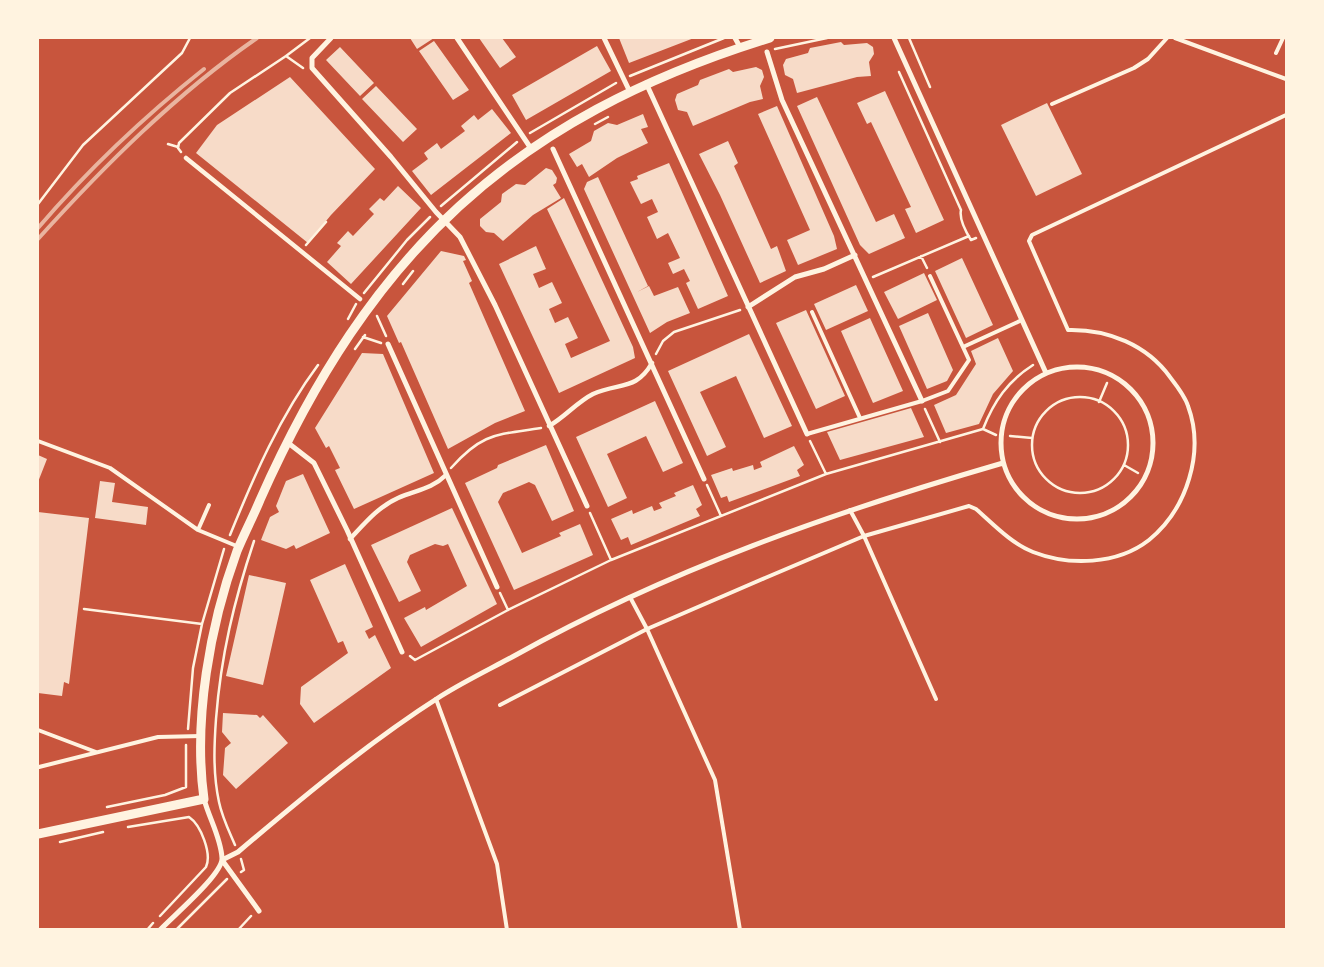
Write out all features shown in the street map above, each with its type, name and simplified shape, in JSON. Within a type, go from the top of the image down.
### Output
[{"type":"street","points":[[331,38],[312,58],[312,68],[391,157],[436,212],[455,230],[467,248],[587,506]]},
{"type":"street","points":[[457,38],[530,147]]},
{"type":"street","points":[[604,38],[629,90]]},
{"type":"street","points":[[735,38],[740,47]]},
{"type":"street","points":[[894,38],[1046,373]]},
{"type":"street","points":[[258,910],[222,860],[204,799],[200,760],[212,643],[224,593],[239,547],[286,442],[306,403],[366,310],[385,285],[444,219],[530,147],[629,90],[694,62],[767,39],[767,52],[782,100],[922,401]]},
{"type":"street","points":[[646,83],[807,434]]},
{"type":"street","points":[[546,137],[652,362],[704,480]]},
{"type":"street","points":[[186,158],[360,299]]},
{"type":"street","points":[[748,307],[794,277],[824,269],[855,255]]},
{"type":"street","points":[[388,344],[498,588]]},
{"type":"street","points":[[550,426],[593,394],[633,383],[643,377],[652,362]]},
{"type":"street","points":[[1068,367],[1090,368],[1111,375],[1130,388],[1143,405],[1151,426],[1153,451],[1145,476],[1131,496],[1111,511],[1090,518],[1067,518],[1046,512],[1027,500],[1012,483],[1003,463],[1000,441],[1004,420],[1013,401],[1023,390],[1046,373],[1068,367]]},
{"type":"street","points":[[286,442],[314,463],[402,652]]},
{"type":"street","points":[[160,930],[214,876],[222,860],[238,852],[368,746],[436,699],[561,629],[702,565],[849,509],[1003,463]]},
{"type":"street","points":[[350,538],[380,508],[399,498],[426,490],[446,475]]},
{"type":"street","points":[[38,834],[204,799]]},
{"type":"lane","points":[[1052,104],[1134,68],[1148,59],[1166,38]]},
{"type":"lane","points":[[1175,38],[1286,79]]},
{"type":"lane","points":[[1276,52],[1283,38]]},
{"type":"lane","points":[[500,705],[647,629],[864,536],[969,506],[976,509],[1011,539],[1032,552],[1070,562],[1100,560],[1128,551],[1149,540],[1171,514],[1180,499],[1193,466],[1193,425],[1188,405],[1161,365],[1140,348],[1115,337],[1085,330],[1068,330],[1029,241],[1032,235],[1286,115]]},
{"type":"lane","points":[[807,434],[922,401],[948,391],[969,360],[930,276]]},
{"type":"lane","points":[[812,312],[860,418]]},
{"type":"lane","points":[[963,347],[1022,320]]},
{"type":"lane","points":[[38,441],[110,468],[198,530],[239,547]]},
{"type":"lane","points":[[198,530],[209,504]]},
{"type":"lane","points":[[849,509],[864,536],[936,699]]},
{"type":"lane","points":[[630,598],[647,629],[715,780],[740,930]]},
{"type":"lane","points":[[436,699],[498,864],[507,930]]},
{"type":"lane","points":[[38,730],[96,752]]},
{"type":"lane","points":[[39,767],[158,737],[201,736]]},
{"type":"path","points":[[38,204],[78,152],[182,53],[190,38]]},
{"type":"path","points":[[178,147],[197,124],[230,93],[310,38]]},
{"type":"path","points":[[680,54],[724,38]]},
{"type":"path","points":[[909,38],[930,87]]},
{"type":"path","points":[[689,51],[691,56]]},
{"type":"path","points":[[286,56],[302,67],[312,68]]},
{"type":"path","points":[[895,65],[961,210],[960,214],[969,236],[971,240],[976,238]]},
{"type":"path","points":[[168,144],[178,147],[186,158]]},
{"type":"path","points":[[374,279],[426,220]]},
{"type":"path","points":[[309,243],[326,222]]},
{"type":"path","points":[[867,280],[969,236]]},
{"type":"path","points":[[921,256],[930,276]]},
{"type":"path","points":[[652,362],[663,341],[674,332],[748,307]]},
{"type":"path","points":[[377,317],[388,344]]},
{"type":"path","points":[[350,356],[369,328]]},
{"type":"path","points":[[363,337],[374,342],[388,344]]},
{"type":"path","points":[[983,429],[993,406],[1007,386],[1040,360]]},
{"type":"path","points":[[1100,402],[1107,383]]},
{"type":"path","points":[[1078,397],[1100,402],[1113,410],[1124,425],[1128,443],[1124,465],[1116,478],[1100,489],[1082,494],[1063,490],[1047,481],[1041,474],[1033,456],[1032,438],[1035,429],[1044,413],[1060,402],[1078,397]]},
{"type":"path","points":[[922,401],[940,442]]},
{"type":"path","points":[[446,475],[474,446],[490,436],[507,431],[550,426]]},
{"type":"path","points":[[402,652],[415,660],[508,610],[611,560],[826,474],[983,429],[996,435]]},
{"type":"path","points":[[807,434],[826,474]]},
{"type":"path","points":[[1010,436],[1032,438]]},
{"type":"path","points":[[1124,465],[1138,473]]},
{"type":"path","points":[[704,480],[721,516]]},
{"type":"path","points":[[587,506],[611,560]]},
{"type":"path","points":[[235,846],[219,804],[214,770],[214,742],[221,669],[232,610],[258,532]]},
{"type":"path","points":[[218,566],[224,550]]},
{"type":"path","points":[[498,588],[508,610]]},
{"type":"path","points":[[84,609],[196,623]]},
{"type":"path","points":[[154,797],[178,792],[186,787],[187,741]]},
{"type":"path","points":[[124,828],[183,817],[192,819],[201,835],[208,861],[206,867],[147,930]]},
{"type":"path","points":[[55,843],[107,831]]},
{"type":"path","points":[[201,835],[207,831]]},
{"type":"path","points":[[238,873],[244,870],[240,858]]},
{"type":"path","points":[[176,930],[228,878]]},
{"type":"path","points":[[238,930],[258,910]]},
{"type":"building","points":[[410,38],[434,38],[417,49]]},
{"type":"building","points":[[479,38],[502,38],[516,57],[500,68]]},
{"type":"building","points":[[619,38],[694,38],[629,63]]},
{"type":"building","points":[[434,41],[469,90],[453,100],[419,51]]},
{"type":"building","points":[[841,42],[844,45],[867,43],[873,47],[874,54],[869,62],[871,76],[857,77],[797,93],[793,79],[785,75],[783,65],[786,59],[808,53],[810,48]]},
{"type":"building","points":[[597,46],[611,71],[526,120],[512,95]]},
{"type":"building","points":[[340,47],[374,83],[360,96],[326,60]]},
{"type":"building","points":[[756,67],[762,70],[764,77],[760,86],[763,99],[750,102],[693,126],[687,112],[678,110],[675,100],[677,94],[698,85],[700,80],[729,69],[733,72]]},
{"type":"building","points":[[290,77],[375,169],[331,215],[308,243],[196,153],[217,125]]},
{"type":"building","points":[[376,86],[417,129],[403,142],[362,99]]},
{"type":"building","points":[[885,91],[944,220],[916,233],[905,209],[911,207],[871,122],[867,124],[857,103]]},
{"type":"building","points":[[817,97],[876,222],[894,214],[905,238],[869,254],[860,245],[797,106]]},
{"type":"building","points":[[1047,103],[1082,174],[1036,196],[1001,125]]},
{"type":"building","points":[[777,106],[834,236],[837,249],[798,265],[787,240],[810,230],[758,114]]},
{"type":"building","points":[[492,109],[511,133],[431,195],[412,171],[428,159],[424,153],[437,143],[441,149],[465,131],[461,126],[474,115],[478,120]]},
{"type":"building","points":[[643,114],[648,127],[641,129],[648,143],[617,158],[589,177],[582,164],[577,167],[569,154],[591,141],[594,131],[608,123],[617,125]]},
{"type":"building","points":[[728,141],[738,163],[734,166],[771,249],[777,246],[786,271],[760,283],[699,154]]},
{"type":"building","points":[[669,163],[728,296],[698,309],[686,283],[690,281],[684,269],[673,274],[668,263],[680,258],[668,233],[657,239],[647,217],[658,212],[652,199],[641,204],[630,182],[638,179],[637,176]]},
{"type":"building","points":[[546,168],[552,170],[557,178],[556,183],[553,185],[561,198],[533,215],[503,241],[494,233],[486,232],[480,226],[480,219],[501,202],[502,194],[516,184],[525,185]]},
{"type":"building","points":[[598,177],[648,286],[637,292],[649,286],[654,296],[678,287],[690,313],[667,322],[650,333],[584,189],[587,182]]},
{"type":"building","points":[[398,186],[421,208],[351,284],[327,262],[341,246],[337,243],[348,231],[353,236],[374,214],[369,209],[380,198],[384,201]]},
{"type":"building","points":[[564,198],[633,347],[635,358],[559,393],[499,264],[536,246],[546,269],[533,274],[539,288],[552,282],[562,303],[549,309],[555,323],[568,317],[578,338],[565,344],[571,358],[610,341],[547,209]]},
{"type":"building","points":[[441,251],[464,256],[466,260],[463,261],[472,281],[469,283],[525,411],[495,423],[448,449],[401,342],[399,343],[387,316]]},
{"type":"building","points":[[962,258],[993,325],[966,338],[935,271]]},
{"type":"building","points":[[924,273],[937,300],[898,319],[884,292]]},
{"type":"building","points":[[856,285],[868,311],[826,330],[814,304]]},
{"type":"building","points":[[806,310],[845,396],[816,409],[776,323]]},
{"type":"building","points":[[928,313],[953,370],[947,381],[927,389],[899,326]]},
{"type":"building","points":[[870,318],[903,391],[873,403],[841,331]]},
{"type":"building","points":[[749,334],[792,426],[764,438],[736,376],[700,392],[726,447],[707,456],[668,371]]},
{"type":"building","points":[[998,338],[1013,371],[993,394],[979,424],[946,433],[934,405],[956,395],[976,364],[971,351]]},
{"type":"building","points":[[362,353],[383,354],[434,473],[354,509],[335,470],[340,468],[329,446],[326,448],[315,428]]},
{"type":"building","points":[[655,401],[683,463],[663,472],[646,436],[607,454],[627,498],[608,507],[576,437]]},
{"type":"building","points":[[911,408],[924,437],[840,460],[827,432]]},
{"type":"building","points":[[546,445],[574,511],[552,521],[535,485],[529,482],[503,493],[498,502],[522,553],[561,536],[559,533],[580,524],[593,555],[514,590],[465,483],[497,468],[498,465]]},
{"type":"building","points":[[794,446],[804,465],[797,470],[800,476],[729,502],[727,496],[721,498],[711,475],[732,468],[733,471],[753,465],[754,470],[762,467],[760,462]]},
{"type":"building","points":[[38,455],[47,459],[38,482]]},
{"type":"building","points":[[303,474],[330,533],[296,549],[294,545],[286,549],[261,540],[270,517],[279,512],[276,506],[286,481]]},
{"type":"building","points":[[100,481],[115,483],[112,502],[148,507],[146,525],[95,518]]},
{"type":"building","points":[[693,485],[702,505],[696,509],[700,516],[631,545],[628,537],[621,540],[611,519],[632,510],[633,514],[652,506],[654,511],[662,508],[659,503],[676,496],[674,493]]},
{"type":"building","points":[[452,508],[497,604],[421,647],[404,618],[425,607],[426,610],[467,586],[448,544],[443,546],[435,544],[410,555],[407,562],[421,591],[399,602],[371,545]]},
{"type":"building","points":[[38,512],[89,518],[69,684],[64,682],[62,696],[38,693]]},
{"type":"building","points":[[345,564],[373,627],[365,631],[369,639],[375,635],[391,668],[314,723],[300,704],[301,687],[348,653],[343,641],[338,643],[310,580]]},
{"type":"building","points":[[249,575],[286,583],[263,685],[226,676]]},
{"type":"building","points":[[223,713],[257,715],[260,718],[263,715],[288,743],[236,789],[223,775],[225,748],[231,743],[222,732]]},
{"type":"railway","points":[[38,239],[142,132],[198,83],[257,38]]},
{"type":"railway","points":[[38,228],[117,145],[160,105],[204,69]]}]
